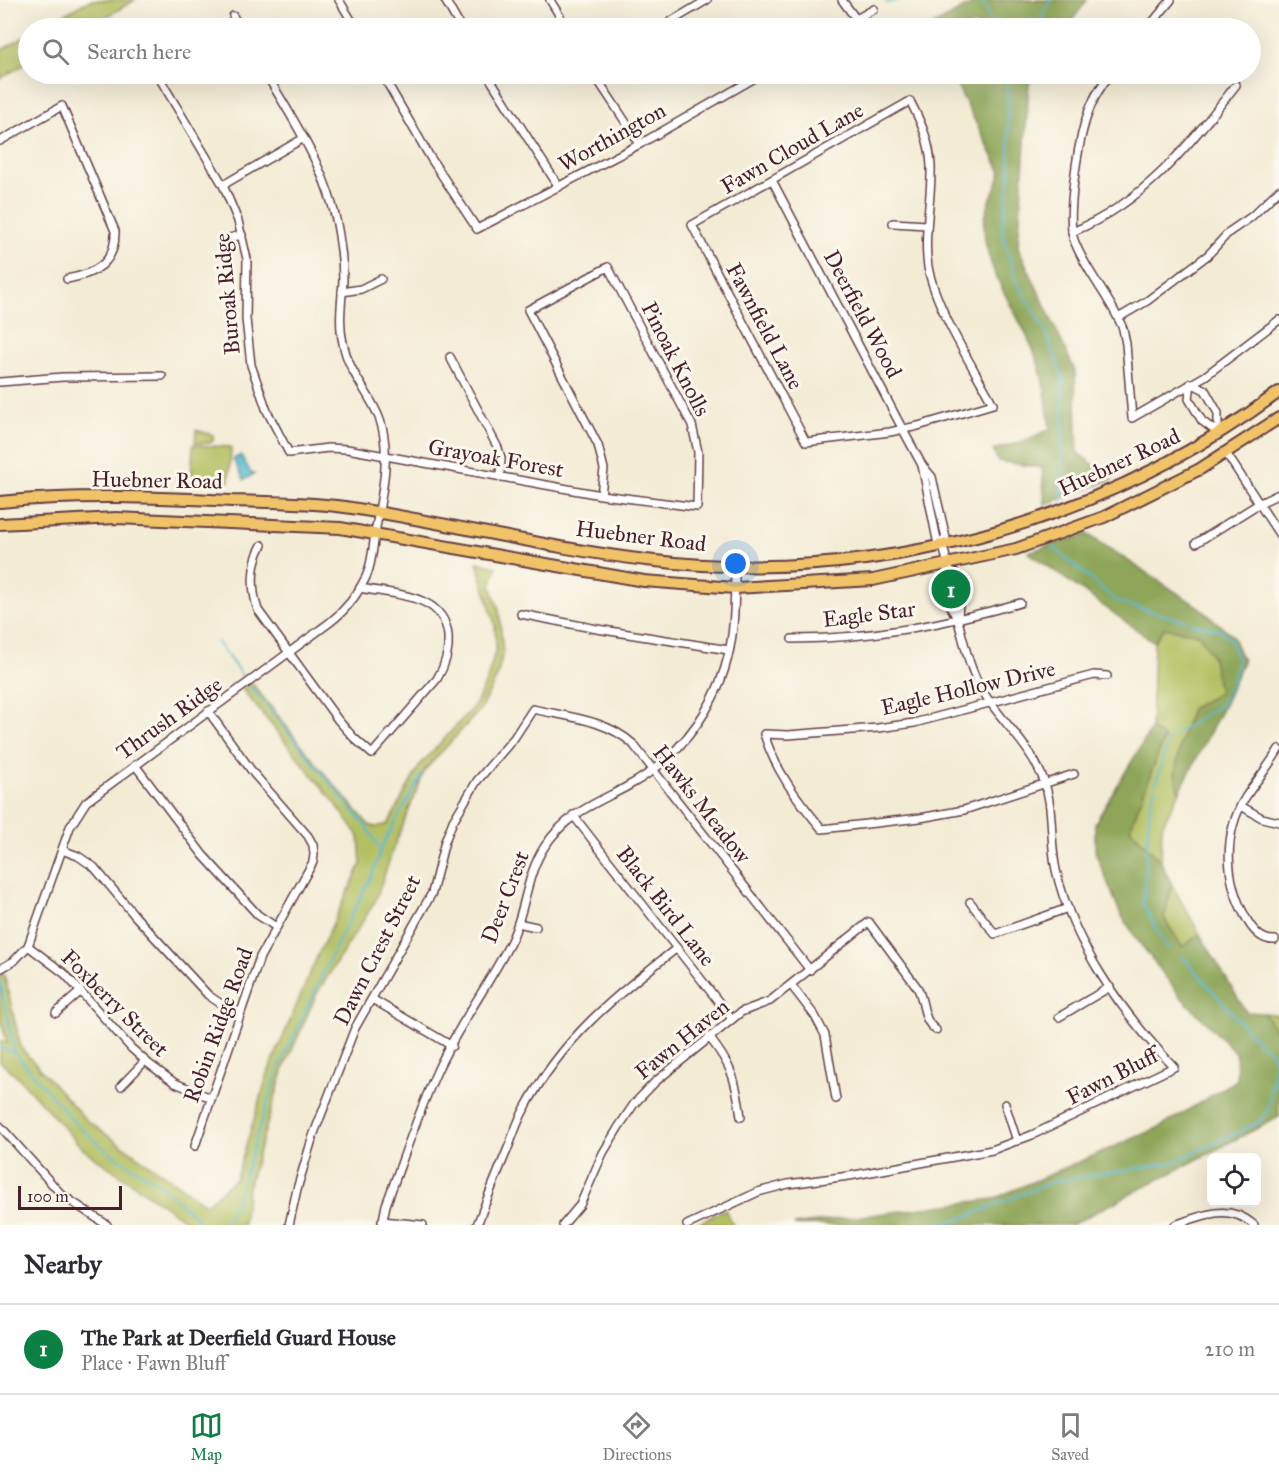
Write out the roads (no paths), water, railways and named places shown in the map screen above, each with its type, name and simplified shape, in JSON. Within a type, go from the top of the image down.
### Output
[{"type":"main road","name":"Huebner Road","points":[[0,502],[116,496],[343,507],[647,560],[735,567],[796,566],[870,560],[1010,529],[1095,498],[1190,450],[1279,392]]},
{"type":"main road","name":"Huebner Road","points":[[0,524],[116,518],[328,527],[644,581],[735,588],[873,580],[948,568],[1016,549],[1104,517],[1200,469],[1279,418]]},
{"type":"main road","points":[[1218,433],[1226,453]]},
{"type":"main road","points":[[37,500],[37,521]]},
{"type":"street","points":[[445,0],[455,18]]},
{"type":"street","points":[[550,0],[561,18]]},
{"type":"street","points":[[677,18],[707,0]]},
{"type":"street","points":[[842,0],[855,18]]},
{"type":"street","points":[[1156,18],[1171,0]]},
{"type":"street","points":[[342,1],[351,18]]},
{"type":"street","points":[[858,18],[874,9]]},
{"type":"street","name":"Buroak Ridge","points":[[163,84],[231,202],[247,259],[246,319],[251,365],[267,411],[289,453]]},
{"type":"street","name":"Thrush Ridge","points":[[0,969],[14,961],[28,946],[74,818],[86,802],[338,616],[367,575],[385,456],[384,436],[380,420],[351,369],[343,345],[340,319],[342,292],[340,242],[329,192],[304,138],[272,84]]},
{"type":"street","name":"Worthington","points":[[388,84],[477,229],[640,144],[745,84]]},
{"type":"street","points":[[493,84],[559,187]]},
{"type":"street","points":[[601,84],[640,144]]},
{"type":"street","points":[[1104,84],[1085,123],[1071,213],[1072,232],[1078,248],[1118,318],[1126,344],[1131,418],[1191,384],[1279,320]]},
{"type":"street","points":[[1072,232],[1091,224],[1118,207],[1161,173],[1190,142],[1236,85]]},
{"type":"street","name":"Fawn Cloud Lane","points":[[692,225],[910,101],[923,128],[929,153],[927,225]]},
{"type":"street","points":[[0,141],[62,106],[115,231],[115,242],[110,256],[103,265],[81,277],[67,279]]},
{"type":"street","points":[[223,185],[304,138]]},
{"type":"street","name":"Deerfield Wood","points":[[772,180],[903,430],[922,465],[930,473],[946,538],[942,544]]},
{"type":"street","points":[[1118,318],[1147,301],[1208,255],[1229,232],[1251,217],[1279,190]]},
{"type":"street","points":[[893,222],[927,225],[928,267],[936,295],[993,404],[903,430]]},
{"type":"street","name":"Fawnfield Lane","points":[[692,225],[806,442],[903,430]]},
{"type":"street","points":[[229,238],[242,235]]},
{"type":"street","name":"Pinoak Knolls","points":[[601,495],[604,469],[598,445],[528,310],[609,267],[692,425],[698,452],[697,507]]},
{"type":"street","points":[[342,292],[361,289],[381,279]]},
{"type":"street","points":[[450,357],[498,448],[501,458],[500,477]]},
{"type":"street","points":[[0,382],[63,377],[162,376]]},
{"type":"street","points":[[1191,384],[1189,399],[1202,421],[1218,433]]},
{"type":"street","points":[[1191,384],[1205,390],[1218,413],[1218,433]]},
{"type":"street","name":"Grayoak Forest","points":[[289,453],[328,448],[347,449],[601,495],[697,507]]},
{"type":"street","points":[[1226,453],[1279,534]]},
{"type":"street","points":[[1196,543],[1260,503],[1279,495]]},
{"type":"street","points":[[942,544],[948,568]]},
{"type":"street","points":[[262,545],[254,560],[254,600],[263,618],[345,729],[372,754],[437,679],[444,667],[450,642],[445,623],[440,615],[425,602],[360,588]]},
{"type":"street","name":"Deer Crest","points":[[382,1223],[386,1205],[438,1070],[510,943],[537,859],[552,836],[573,815],[653,770],[678,748],[704,715],[722,676],[729,650],[735,567]]},
{"type":"street","name":"Fawn Bluff","points":[[687,1225],[758,1191],[992,1150],[1017,1141],[1174,1067],[1110,987],[1079,933],[1068,908],[1053,855],[1052,814],[1045,784],[1034,760],[991,702],[975,676],[965,652],[958,619],[956,574],[948,568],[943,578],[950,604],[958,619]]},
{"type":"street","name":"Eagle Star","points":[[792,639],[826,639],[898,631],[1020,603]]},
{"type":"street","points":[[521,614],[597,629],[729,650]]},
{"type":"street","name":"Eagle Hollow Drive","points":[[1045,784],[964,810],[920,818],[822,829],[786,783],[770,752],[764,734],[788,735],[914,723],[1094,675],[1107,676]]},
{"type":"street","name":"Hawks Meadow","points":[[533,709],[598,724],[613,730],[633,744],[810,970]]},
{"type":"street","name":"Dawn Crest Street","points":[[289,1225],[313,1136],[355,1028],[432,893],[445,841],[464,800],[477,781],[514,738],[533,709]]},
{"type":"street","name":"Robin Ridge Road","points":[[195,1146],[260,957],[309,870],[314,854],[313,844],[308,836],[254,774],[208,711]]},
{"type":"street","points":[[1275,940],[1263,938],[1254,930],[1242,911],[1232,884],[1229,846],[1233,824],[1241,806],[1279,749]]},
{"type":"street","points":[[135,765],[203,855],[258,915],[276,927]]},
{"type":"street","points":[[1045,784],[1074,774]]},
{"type":"street","points":[[1241,806],[1262,818],[1279,822]]},
{"type":"street","name":"Black Bird Lane","points":[[573,815],[732,1019]]},
{"type":"street","points":[[62,850],[78,856],[94,867],[136,917],[208,995],[224,1006],[240,1012]]},
{"type":"street","points":[[970,902],[995,934],[1068,908]]},
{"type":"street","name":"Fawn Haven","points":[[563,1225],[580,1205],[603,1153],[634,1104],[677,1062],[741,1012],[770,1001],[868,921],[918,987],[929,1026],[936,1030]]},
{"type":"street","points":[[518,923],[536,927]]},
{"type":"street","name":"Foxberry Street","points":[[28,946],[52,962],[145,1061],[175,1083],[211,1098]]},
{"type":"street","points":[[477,1225],[523,1112],[542,1078],[591,1018],[676,948]]},
{"type":"street","points":[[791,985],[815,1016],[825,1035],[836,1099]]},
{"type":"street","points":[[1059,1017],[1110,987]]},
{"type":"street","points":[[56,1014],[81,991]]},
{"type":"street","points":[[372,999],[452,1046]]},
{"type":"street","points":[[709,1037],[725,1058],[733,1074],[741,1117]]},
{"type":"street","points":[[121,1086],[145,1061]]},
{"type":"street","points":[[1005,1104],[1017,1141]]},
{"type":"street","points":[[0,1126],[62,1195],[107,1225]]},
{"type":"street","points":[[1175,1225],[1210,1213],[1220,1212],[1234,1214],[1254,1225]]},
{"type":"street","points":[[382,1223],[423,1225]]},
{"type":"water","points":[[241,455],[251,473],[254,474],[244,480],[233,459]]},
{"type":"waterway","points":[[886,3],[898,0]]},
{"type":"waterway","points":[[981,0],[989,18]]},
{"type":"waterway","points":[[1041,18],[1051,0]]},
{"type":"waterway","points":[[1007,84],[1010,176],[1002,231],[1016,281],[1045,330],[1063,379],[1062,501]]},
{"type":"waterway","points":[[1053,547],[1108,594]]},
{"type":"waterway","points":[[1110,596],[1119,602],[1185,621]]},
{"type":"waterway","points":[[1172,736],[1222,704],[1232,684],[1238,661],[1231,640],[1221,630],[1191,623]]},
{"type":"waterway","points":[[217,642],[244,678]]},
{"type":"waterway","points":[[251,687],[368,829],[380,848]]},
{"type":"waterway","points":[[1156,784],[1168,740]]},
{"type":"waterway","points":[[224,1225],[237,1199],[279,1067],[372,875],[383,844],[422,774]]},
{"type":"waterway","points":[[1155,788],[1150,807],[1143,904],[1166,946],[1170,948]]},
{"type":"waterway","points":[[1182,956],[1258,1042],[1274,1054],[1275,1066],[1271,1087]]},
{"type":"waterway","points":[[0,981],[15,1053]]},
{"type":"waterway","points":[[0,1047],[15,1053],[74,1122],[107,1151],[158,1183],[202,1225]]},
{"type":"waterway","points":[[925,1225],[958,1220],[1055,1181],[1172,1163],[1258,1123],[1268,1111],[1271,1087],[1279,1080]]},
{"type":"place","name":"The Park at Deerfield Guard House","points":[[951,589]]}]
